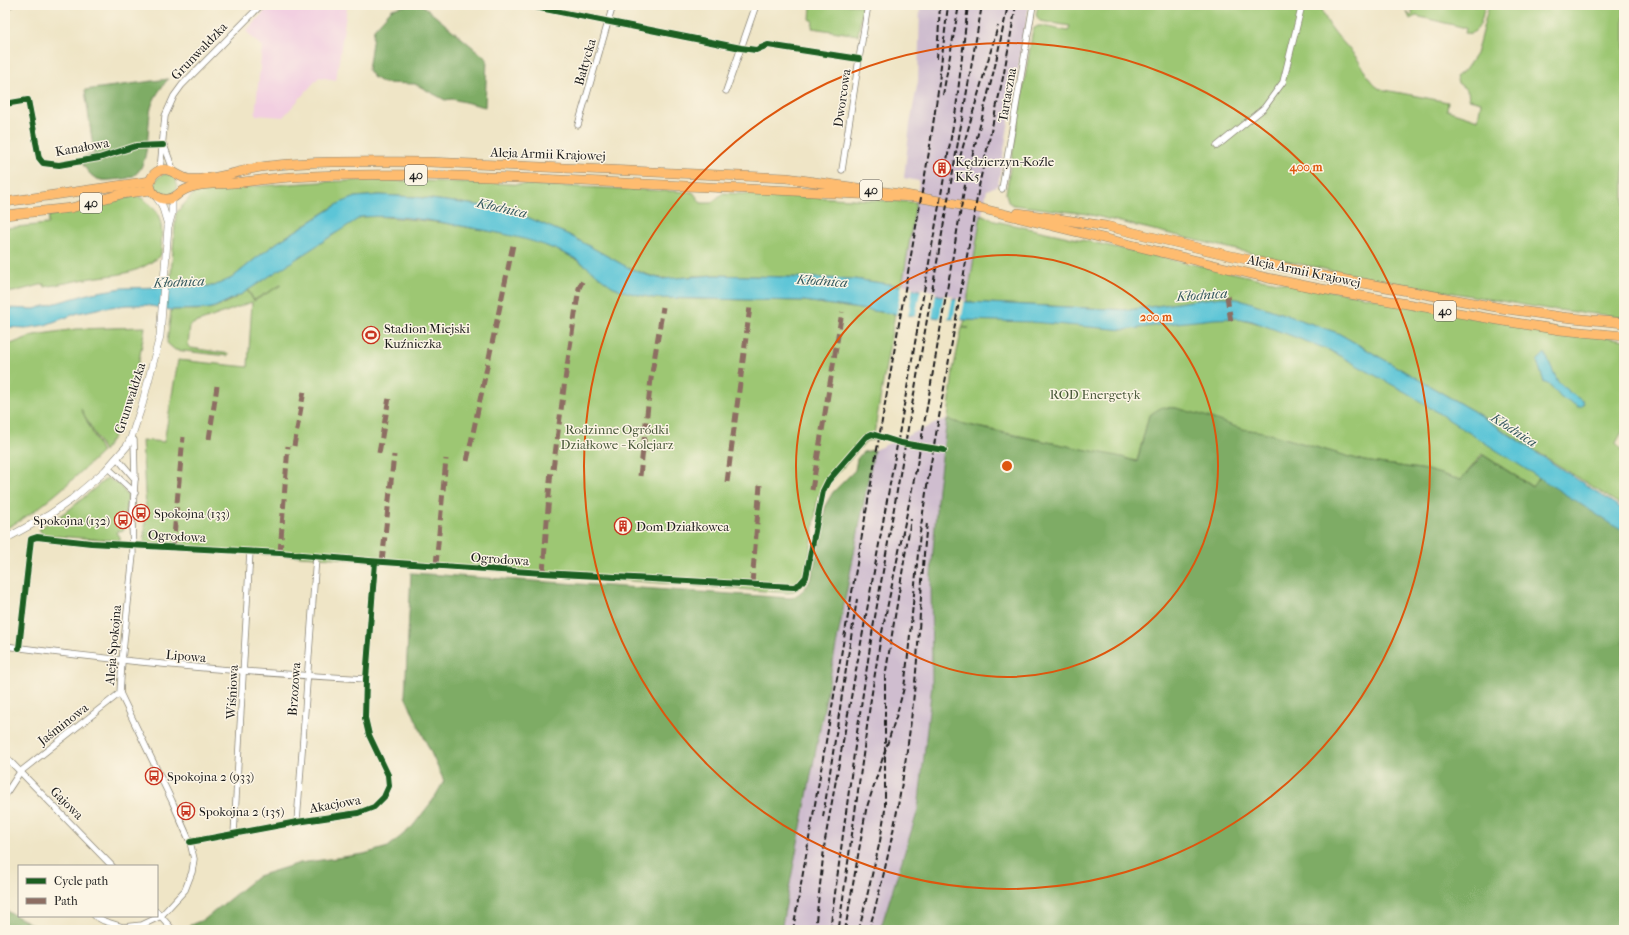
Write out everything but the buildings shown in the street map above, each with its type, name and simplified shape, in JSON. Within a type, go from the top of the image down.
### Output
[{"type":"main road","name":"Aleja Armii Krajowej","points":[[160,170],[169,170],[186,178],[205,178],[225,176],[250,168],[296,164],[429,162],[787,178],[917,197],[983,209],[1100,225],[1319,275],[1562,317],[1624,323]]},
{"type":"main road","points":[[160,170],[156,173],[151,186],[157,198],[162,200],[172,199]]},
{"type":"main road","points":[[176,173],[181,183],[180,192]]},
{"type":"main road","name":"Aleja Armii Krajowej","points":[[172,199],[180,192],[195,186],[290,177],[390,174],[710,186],[917,197]]},
{"type":"main road","name":"40","points":[[5,202],[151,186]]},
{"type":"main road","name":"40","points":[[5,215],[71,208],[151,186]]},
{"type":"main road","name":"Aleja Armii Krajowej","points":[[983,209],[1268,278],[1316,288],[1560,330],[1624,336]]},
{"type":"street","points":[[5,6],[10,5]]},
{"type":"street","name":"Grunwaldzka","points":[[160,170],[165,116],[174,96],[182,85],[261,5]]},
{"type":"street","points":[[525,5],[741,48],[756,50],[768,45],[859,59]]},
{"type":"street","name":"Bałtycka","points":[[578,125],[613,5]]},
{"type":"street","points":[[726,91],[756,5]]},
{"type":"street","name":"Dworcowa","points":[[842,170],[868,5]]},
{"type":"street","name":"Tartaczna","points":[[1002,189],[1033,5]]},
{"type":"street","points":[[1217,146],[1264,108],[1283,82],[1302,6],[1288,5]]},
{"type":"street","name":"Kanałowa","points":[[5,104],[28,100],[36,147],[39,158],[43,163],[59,165],[99,158],[136,146],[163,145]]},
{"type":"street","name":"Grunwaldzka","points":[[163,145],[176,173]]},
{"type":"street","name":"Grunwaldzka","points":[[157,198],[162,205],[168,227]]},
{"type":"street","name":"Grunwaldzka","points":[[5,539],[53,512],[72,499],[108,468],[131,438],[142,406],[162,325],[168,227],[172,213],[172,199]]},
{"type":"street","name":"Ogrodowa","points":[[19,648],[32,538],[37,537],[133,545],[250,551],[375,562],[794,587],[806,578],[823,491],[828,481],[869,435]]},
{"type":"street","name":"Aleja Spokojna","points":[[131,438],[134,440],[135,479],[132,521],[133,555],[120,693],[154,762],[190,842],[194,859],[190,881],[185,890],[159,914]]},
{"type":"street","points":[[117,458],[135,479]]},
{"type":"street","points":[[108,468],[135,493]]},
{"type":"street","name":"Wiśniowa","points":[[234,834],[250,551]]},
{"type":"street","name":"Brzozowa","points":[[297,822],[306,676],[316,557]]},
{"type":"street","name":"Akacjowa","points":[[190,842],[297,822],[358,814],[374,808],[384,797],[389,786],[388,775],[368,735],[365,718],[366,679],[375,562]]},
{"type":"street","name":"Lipowa","points":[[5,646],[122,661],[244,672],[366,679]]},
{"type":"street","name":"Jaśminowa","points":[[5,794],[20,772],[120,693]]},
{"type":"street","name":"Gajowa","points":[[5,756],[111,865]]},
{"type":"street","points":[[159,914],[173,930]]},
{"type":"street","points":[[97,917],[123,927],[142,925],[154,917]]},
{"type":"shaded area","points":[[271,5],[343,5],[347,8],[336,80],[319,77],[283,117],[255,115],[262,47],[246,31]]},
{"type":"shaded area","points":[[920,5],[1029,5],[998,185],[987,190],[977,236],[967,302],[902,286],[919,181],[904,178],[910,124],[918,81]]},
{"type":"shaded area","points":[[948,418],[938,488],[931,575],[932,684],[918,810],[880,930],[781,930],[874,450]]},
{"type":"green space","points":[[408,5],[422,5],[487,59],[485,107],[452,99],[445,100],[415,84],[383,83],[373,77],[368,70],[374,29],[392,9]]},
{"type":"green space","points":[[811,5],[863,5],[858,35],[812,28],[813,20],[810,20]]},
{"type":"green space","points":[[1038,5],[1321,5],[1326,20],[1330,26],[1356,57],[1372,83],[1380,89],[1448,102],[1447,110],[1478,120],[1481,102],[1469,99],[1468,91],[1458,83],[1456,77],[1465,70],[1476,54],[1489,5],[1624,5],[1624,317],[1547,309],[1390,282],[1279,260],[1087,214],[1013,205],[1008,202],[1006,193],[1033,29],[1038,26],[1042,26],[1068,31],[1070,26],[1040,21],[1036,15]]},
{"type":"green space","points":[[1414,5],[1485,5],[1482,19],[1478,28],[1470,33],[1465,33],[1466,28],[1416,16],[1410,19],[1407,12],[1411,16],[1413,14],[1411,11],[1414,9],[1412,7]]},
{"type":"green space","points":[[168,79],[152,104],[146,151],[144,160],[137,173],[128,178],[106,180],[97,179],[91,175],[82,163],[85,157],[94,154],[85,90]]},
{"type":"green space","points":[[166,174],[174,177],[177,185],[174,193],[166,196],[158,193],[155,185],[158,177]]},
{"type":"green space","points":[[372,180],[467,182],[693,192],[701,203],[711,203],[723,193],[916,202],[902,286],[854,279],[715,275],[672,279],[654,277],[627,267],[569,235],[522,215],[477,205],[415,197],[379,195],[356,197],[333,207],[278,242],[232,278],[222,283],[214,286],[170,287],[176,213],[197,190]]},
{"type":"green space","points":[[136,196],[144,199],[153,207],[160,219],[162,233],[161,255],[152,262],[136,270],[119,274],[45,287],[44,284],[13,292],[5,292],[5,228],[48,224],[49,216]]},
{"type":"green space","points":[[981,214],[995,221],[1261,279],[1624,340],[1624,432],[1622,432],[1616,443],[1624,454],[1624,507],[1473,411],[1338,333],[1243,300],[1205,299],[1129,310],[967,302]]},
{"type":"green space","name":"Rodzinne Ogródki Działkowe - Kolejarz","points":[[377,216],[445,223],[520,237],[538,242],[568,255],[631,293],[653,298],[804,301],[895,314],[873,440],[866,441],[818,496],[811,548],[804,584],[798,589],[789,593],[335,558],[147,547],[144,543],[146,509],[142,440],[164,442],[178,360],[248,367],[252,302],[190,325],[188,346],[191,348],[230,354],[228,356],[175,350],[167,343],[171,310],[198,310],[217,307],[239,296],[247,290],[254,301],[281,285],[254,300],[248,290],[346,225],[361,217]]},
{"type":"green space","name":"ROD Energetyk","points":[[1224,315],[1267,326],[1308,341],[1349,360],[1427,404],[1539,477],[1533,487],[1482,454],[1461,480],[1427,470],[1364,461],[1263,432],[1242,429],[1176,408],[1162,408],[1149,415],[1137,461],[955,422],[948,418],[953,370],[962,328],[969,328],[962,327],[965,320],[1070,322]]},
{"type":"green space","points":[[145,327],[132,400],[116,433],[104,451],[81,409],[102,452],[44,504],[5,529],[5,370],[8,345],[34,335],[76,329]]},
{"type":"green space","points":[[1162,407],[1176,408],[1202,415],[1242,429],[1263,432],[1364,461],[1427,470],[1461,480],[1483,455],[1532,487],[1539,477],[1624,531],[1624,930],[880,930],[918,810],[932,684],[931,575],[938,488],[947,419],[1003,433],[1122,457],[1137,462],[1149,415]]},
{"type":"green space","points":[[874,450],[781,930],[178,930],[205,919],[258,876],[300,863],[364,854],[388,847],[412,827],[433,800],[444,781],[405,696],[411,573],[791,598],[804,589],[812,576],[826,504],[833,492],[855,470],[857,459],[863,452]]},
{"type":"green space","points":[[107,478],[120,485],[128,497],[123,522],[124,530],[117,531],[117,535],[120,536],[120,541],[43,535],[39,529],[70,509]]},
{"type":"green space","points":[[5,910],[42,930],[5,930]]},
{"type":"water","name":"Kłodnica","points":[[379,195],[415,197],[493,207],[522,215],[569,235],[627,267],[662,279],[715,275],[854,279],[902,286],[967,302],[1129,310],[1223,297],[1243,300],[1338,333],[1473,411],[1624,510],[1624,532],[1407,393],[1329,350],[1252,321],[1237,318],[1167,324],[1125,330],[1031,322],[965,320],[895,314],[804,301],[653,298],[632,294],[612,286],[574,258],[533,241],[430,221],[403,217],[375,216],[361,217],[242,294],[215,307],[207,309],[171,310],[146,305],[127,305],[78,313],[45,325],[27,328],[5,327],[5,308],[34,309],[92,293],[122,288],[214,286],[232,278],[278,242],[340,203],[356,197]]},
{"type":"water","points":[[1545,353],[1558,382],[1569,392],[1584,402],[1582,406],[1578,407],[1561,398],[1551,386],[1544,382],[1537,361]]},
{"type":"pier","points":[[902,284],[913,287],[908,317],[896,316]]},
{"type":"pier","points":[[921,288],[936,292],[932,319],[915,318]]},
{"type":"pier","points":[[944,294],[953,296],[948,320],[939,320]]},
{"type":"pier","points":[[957,298],[965,300],[961,321],[953,321]]},
{"type":"tunnel","points":[[872,434],[901,443],[944,450]]},
{"type":"railway","points":[[937,59],[940,5]]},
{"type":"railway","points":[[793,930],[929,152],[948,5]]},
{"type":"railway","points":[[943,95],[959,5]]},
{"type":"railway","points":[[815,930],[825,840],[896,451],[956,109],[968,5]]},
{"type":"railway","points":[[830,930],[872,634],[982,5]]},
{"type":"railway","points":[[839,927],[880,642],[917,465],[965,185],[995,66],[1008,5]]},
{"type":"railway","points":[[845,930],[866,810],[904,688],[920,533],[927,486],[980,181],[1004,73],[1016,5]]},
{"type":"railway","points":[[960,157],[998,26]]},
{"type":"railway","points":[[859,930],[880,841],[885,810],[885,677],[911,519]]},
{"type":"railway","points":[[869,930],[892,838],[908,746],[915,683],[927,523]]},
{"type":"railway","points":[[823,817],[857,599]]},
{"type":"marked path","points":[[467,461],[513,245]]},
{"type":"marked path","points":[[553,469],[579,288],[583,280]]},
{"type":"marked path","points":[[1227,296],[1231,322]]},
{"type":"marked path","points":[[640,476],[651,379],[663,307]]},
{"type":"marked path","points":[[727,482],[750,307]]},
{"type":"marked path","points":[[812,490],[842,312]]},
{"type":"marked path","points":[[209,439],[217,386]]},
{"type":"marked path","points":[[294,446],[304,391]]},
{"type":"marked path","points":[[379,453],[389,398]]},
{"type":"marked path","points":[[173,547],[183,437]]},
{"type":"marked path","points":[[280,553],[288,446]]},
{"type":"marked path","points":[[382,562],[394,455]]},
{"type":"marked path","points":[[436,565],[446,459]]},
{"type":"marked path","points":[[543,573],[551,469]]},
{"type":"marked path","points":[[752,584],[760,485]]},
{"type":"cycle path","points":[[525,5],[741,48],[756,50],[768,45],[859,59]]},
{"type":"cycle path","points":[[5,104],[28,100],[39,158],[43,163],[59,165],[99,158],[136,146],[163,145]]},
{"type":"cycle path","points":[[19,648],[31,539],[37,537],[91,543],[280,553],[369,561],[543,573],[794,587],[800,584],[806,577],[823,491],[828,481],[866,437],[872,434],[901,443],[944,450]]},
{"type":"cycle path","points":[[190,842],[297,822],[358,813],[374,807],[384,797],[389,786],[388,775],[369,735],[365,718],[366,679],[375,562]]},
{"type":"place","name":"Kędzierzyn-Koźle KK5","points":[[942,168]]},
{"type":"place","name":"Stadion Miejski Kuźniczka","points":[[371,335]]},
{"type":"place","name":"Spokojna (133)","points":[[141,513]]},
{"type":"place","name":"Spokojna (132)","points":[[123,520]]},
{"type":"place","name":"Dom Działkowca","points":[[623,526]]},
{"type":"place","name":"Spokojna 2 (933)","points":[[154,776]]},
{"type":"place","name":"Spokojna 2 (135)","points":[[186,811]]}]
